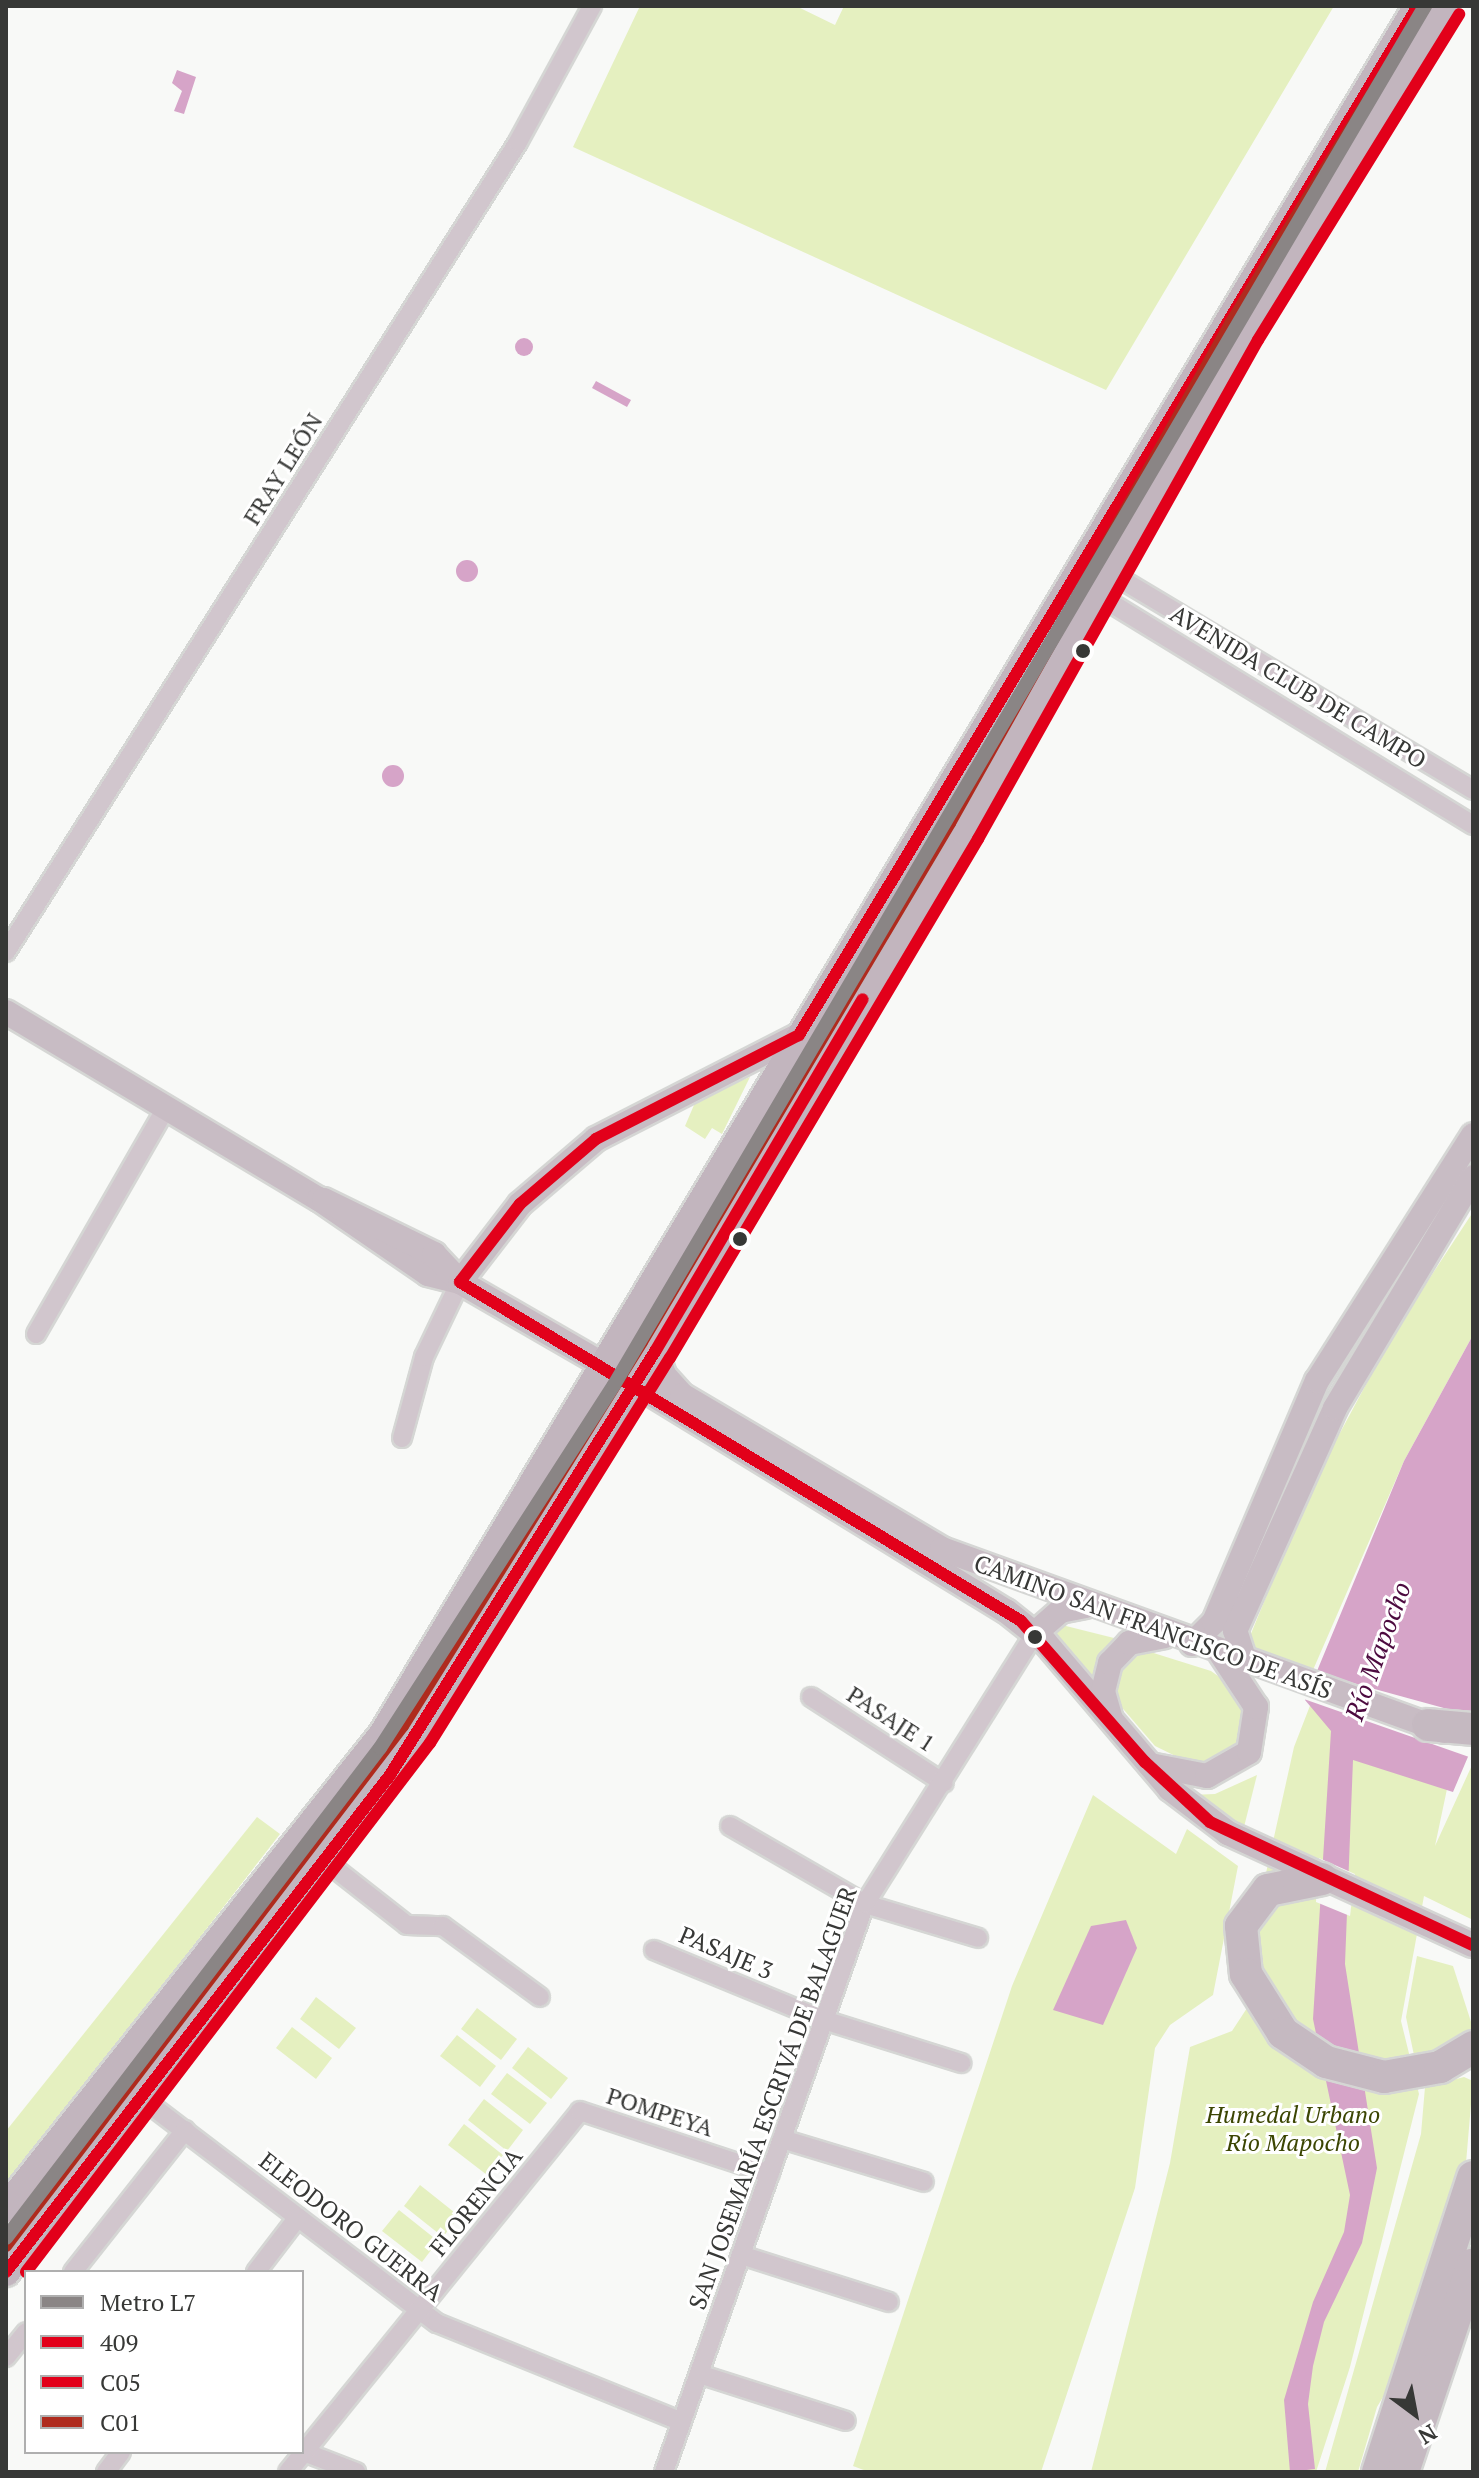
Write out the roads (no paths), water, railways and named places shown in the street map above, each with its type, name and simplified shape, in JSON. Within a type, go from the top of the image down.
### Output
[{"type":"highway","points":[[1428,1725],[1473,1729]]},
{"type":"highway","points":[[1322,1879],[1268,1890],[1241,1926],[1246,1974],[1283,2033],[1326,2062],[1384,2077],[1440,2067],[1473,2047]]},
{"type":"highway","points":[[1378,2472],[1473,2177]]},
{"type":"highway","points":[[1403,2472],[1473,2264]]},
{"type":"main road","points":[[6,2208],[383,1734],[609,1368],[799,1035],[1418,6]]},
{"type":"main road","points":[[6,2272],[390,1775],[656,1350],[896,944],[1322,200],[1445,6]]},
{"type":"main road","points":[[885,895],[897,913],[896,944]]},
{"type":"main road","name":"CAMINO SAN FRANCISCO DE ASÍS","points":[[6,1012],[319,1199],[353,1208],[434,1254],[460,1282],[609,1368],[633,1388],[1035,1633],[1112,1719],[1145,1762],[1198,1813],[1269,1854],[1473,1945]]},
{"type":"main road","points":[[460,1282],[520,1204],[596,1139],[799,1035]]},
{"type":"main road","points":[[1112,1719],[1103,1691],[1118,1651],[1142,1637],[1181,1640],[1214,1622],[1317,1381],[1473,1135]]},
{"type":"main road","points":[[1245,1661],[1235,1631],[1335,1408],[1473,1177]]},
{"type":"main road","name":"CAMINO SAN FRANCISCO DE ASÍS","points":[[656,1350],[664,1375],[682,1395],[915,1534],[1085,1606],[1473,1741]]},
{"type":"main road","points":[[1035,1633],[1060,1611],[1085,1606]]},
{"type":"main road","points":[[1145,1762],[1168,1773],[1207,1776],[1249,1752],[1256,1707],[1218,1652]]},
{"type":"main road","points":[[170,1998],[186,2023],[177,2051]]},
{"type":"street","name":"FRAY LEÓN","points":[[6,952],[518,142],[592,6]]},
{"type":"street","name":"AVENIDA CLUB DE CAMPO","points":[[1102,583],[1263,662],[1473,790]]},
{"type":"street","name":"AVENIDA CLUB DE CAMPO","points":[[1102,583],[1250,686],[1413,783],[1473,825]]},
{"type":"street","points":[[1250,686],[1263,662]]},
{"type":"street","points":[[1413,783],[1427,761]]},
{"type":"street","points":[[36,1334],[166,1108]]},
{"type":"street","points":[[402,1438],[424,1357],[460,1282]]},
{"type":"street","name":"SAN JOSEMARÍA ESCRIVÁ DE BALAGUER","points":[[664,2472],[865,1904],[944,1783],[1035,1633]]},
{"type":"street","name":"PASAJE 1","points":[[811,1697],[944,1783]]},
{"type":"street","points":[[730,1826],[865,1904],[978,1938]]},
{"type":"street","points":[[324,1860],[407,1925],[443,1926],[540,1997]]},
{"type":"street","name":"PASAJE 3","points":[[654,1950],[824,2020],[961,2063]]},
{"type":"street","name":"ELEODORO GUERRA","points":[[140,2097],[419,2313],[682,2422]]},
{"type":"street","name":"POMPEYA","points":[[580,2111],[770,2174]]},
{"type":"street","name":"FLORENCIA","points":[[304,2452],[580,2111]]},
{"type":"street","points":[[75,2270],[185,2130]]},
{"type":"street","points":[[782,2139],[924,2182]]},
{"type":"street","points":[[258,2270],[298,2217]]},
{"type":"street","points":[[741,2255],[889,2302]]},
{"type":"street","points":[[6,2357],[24,2334]]},
{"type":"street","points":[[699,2374],[846,2421]]},
{"type":"street","points":[[304,2452],[356,2472]]},
{"type":"street","points":[[106,2472],[120,2454]]},
{"type":"street","name":"FLORENCIA","points":[[288,2472],[302,2454]]},
{"type":"water","points":[[177,70],[196,77],[184,114],[174,111],[182,91],[172,83]]},
{"type":"water","points":[[524,338],[533,347],[524,356],[515,347]]},
{"type":"water","points":[[596,381],[631,400],[627,407],[592,388]]},
{"type":"water","points":[[467,560],[475,563],[478,571],[475,579],[467,582],[459,579],[456,571],[459,563]]},
{"type":"water","points":[[393,765],[401,768],[404,776],[401,784],[393,787],[385,784],[382,776],[385,768]]},
{"type":"water","name":"Río Mapocho","points":[[1473,1335],[1473,1745],[1453,1792],[1353,1760],[1345,1964],[1377,2168],[1362,2243],[1324,2322],[1313,2366],[1308,2404],[1315,2469],[1290,2472],[1284,2400],[1313,2302],[1344,2232],[1350,2195],[1313,2019],[1331,1731],[1305,1700],[1404,1461]]},
{"type":"water","points":[[1126,1920],[1137,1948],[1103,2025],[1053,2010],[1091,1926]]},
{"type":"metro line","name":"L7","points":[[6,2238],[380,1748],[614,1385],[1425,6]]},
{"type":"park label","name":"Humedal Urbano Río Mapocho","points":[[1293,2129]]}]
